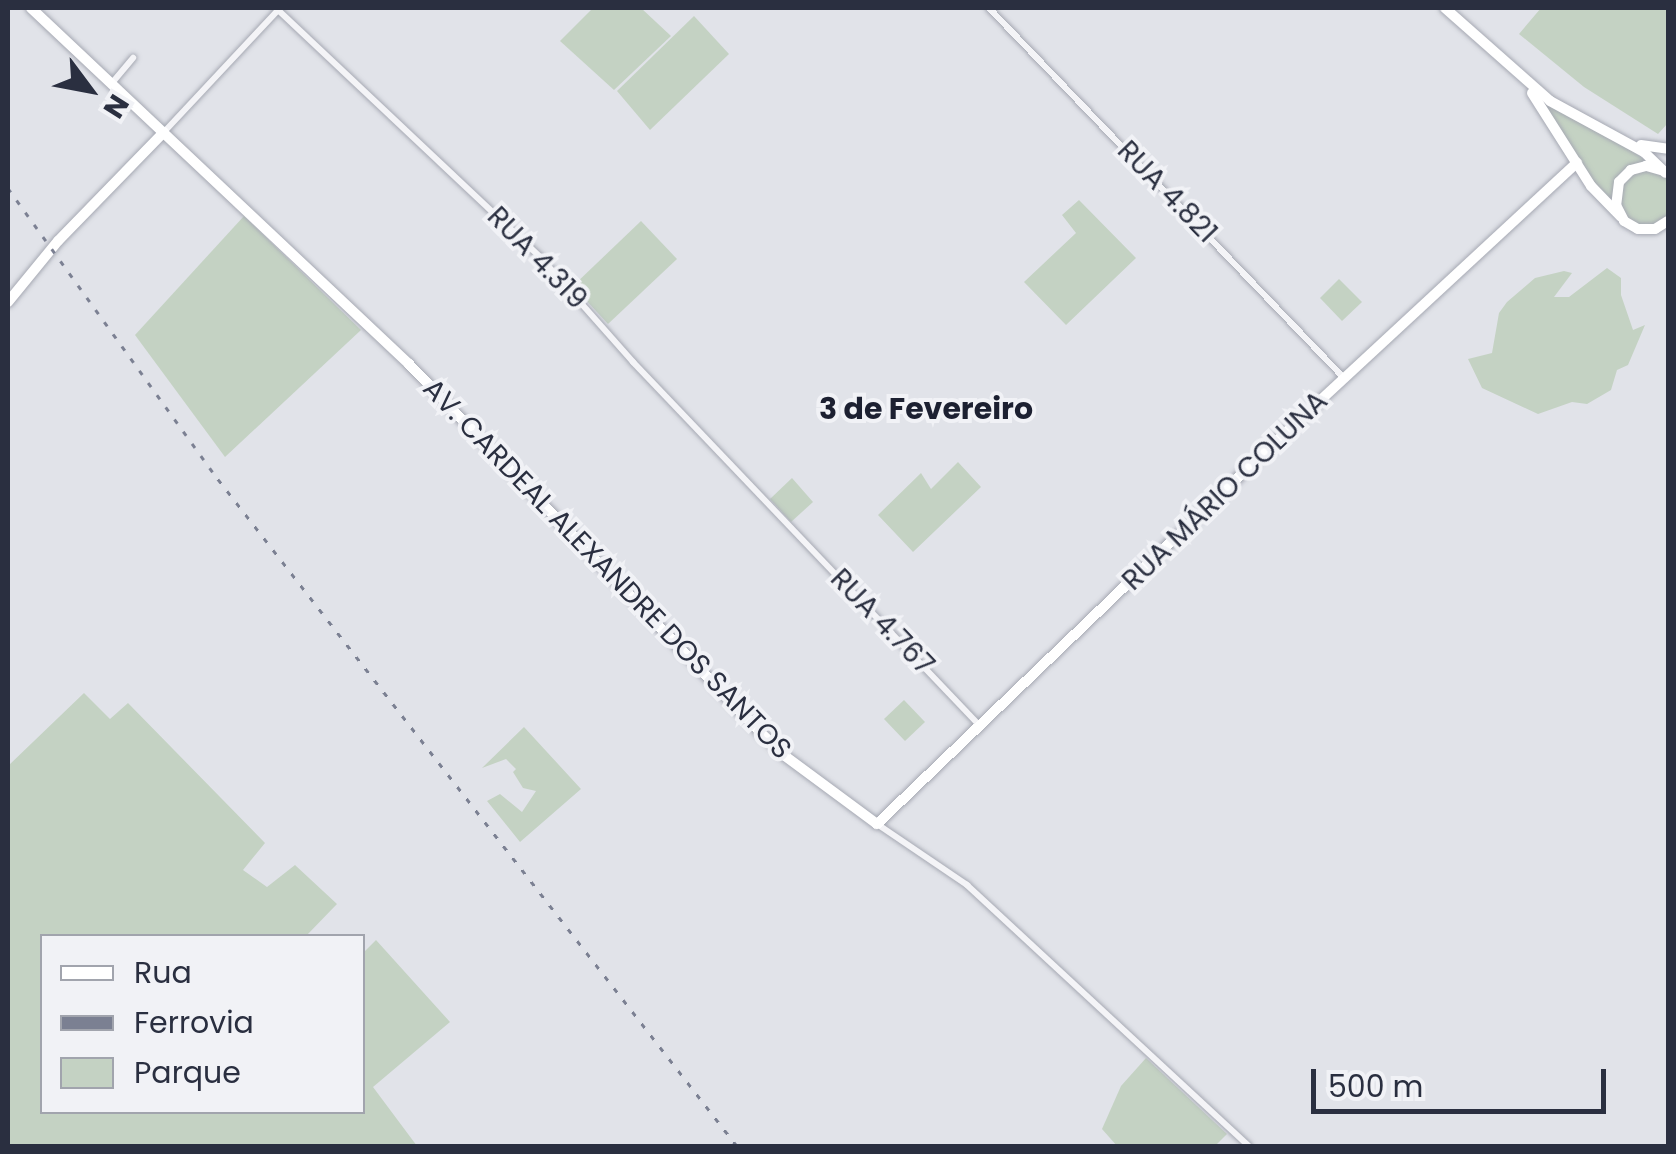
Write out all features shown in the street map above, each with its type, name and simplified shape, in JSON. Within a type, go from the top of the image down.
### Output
[{"type":"main road","name":"AV. CARDEAL ALEXANDRE DOS SANTOS","points":[[30,8],[409,364],[758,730],[786,756],[877,824]]},
{"type":"main road","points":[[1445,8],[1516,74],[1582,120],[1619,137],[1668,150]]},
{"type":"main road","points":[[1516,74],[1598,196],[1638,229],[1667,223]]},
{"type":"main road","points":[[1563,139],[1571,126],[1582,120]]},
{"type":"main road","points":[[8,302],[61,239],[164,132]]},
{"type":"main road","points":[[1619,137],[1662,167]]},
{"type":"main road","name":"RUA MÁRIO COLUNA","points":[[877,824],[1344,378],[1576,164]]},
{"type":"main road","points":[[1622,219],[1615,197],[1619,182],[1630,170],[1662,167]]},
{"type":"street","points":[[164,132],[278,8]]},
{"type":"street","name":"RUA 4.319","points":[[278,8],[541,258],[633,362],[784,521]]},
{"type":"street","name":"RUA 4.821","points":[[989,8],[1344,378]]},
{"type":"street","points":[[112,83],[133,58]]},
{"type":"street","name":"RUA 4.767","points":[[784,521],[980,725]]},
{"type":"street","name":"AV. CARDEAL ALEXANDRE DOS SANTOS","points":[[877,824],[967,885],[1249,1146]]},
{"type":"green space","points":[[593,8],[641,8],[671,36],[614,90],[560,41]]},
{"type":"green space","points":[[1541,8],[1668,8],[1668,123],[1658,134],[1584,87],[1519,34]]},
{"type":"green space","points":[[694,16],[729,54],[650,130],[617,91]]},
{"type":"green space","points":[[1516,74],[1668,175],[1668,222],[1647,230],[1612,211],[1545,107]]},
{"type":"green space","points":[[1079,200],[1136,258],[1066,325],[1024,282],[1076,233],[1062,215]]},
{"type":"green space","points":[[244,216],[361,330],[225,457],[135,335]]},
{"type":"green space","points":[[641,221],[677,259],[608,324],[573,286]]},
{"type":"green space","points":[[1607,268],[1621,278],[1621,295],[1633,330],[1645,325],[1628,365],[1617,370],[1611,390],[1587,404],[1572,402],[1538,414],[1482,388],[1468,359],[1492,353],[1499,313],[1507,302],[1535,278],[1564,271],[1572,273],[1554,297],[1569,297]]},
{"type":"green space","points":[[1339,279],[1362,302],[1342,321],[1320,298]]},
{"type":"green space","points":[[958,462],[981,487],[913,552],[878,515],[921,473],[931,489]]},
{"type":"green space","points":[[792,478],[813,502],[791,522],[770,499]]},
{"type":"green space","points":[[84,693],[110,719],[128,703],[265,843],[243,870],[267,887],[295,865],[337,904],[308,934],[40,934],[40,1114],[365,1114],[365,951],[376,940],[450,1022],[373,1087],[417,1146],[8,1146],[8,766]]},
{"type":"green space","points":[[904,700],[925,722],[905,741],[884,719]]},
{"type":"green space","points":[[524,727],[581,789],[520,842],[487,801],[500,794],[522,812],[536,791],[523,788],[513,772],[516,769],[506,759],[482,768]]},
{"type":"green space","points":[[1146,1058],[1227,1134],[1215,1146],[1117,1146],[1102,1129],[1121,1086]]},
{"type":"railway","points":[[8,188],[218,479],[737,1146]]},
{"type":"district","name":"3 de Fevereiro","points":[[926,409]]}]
